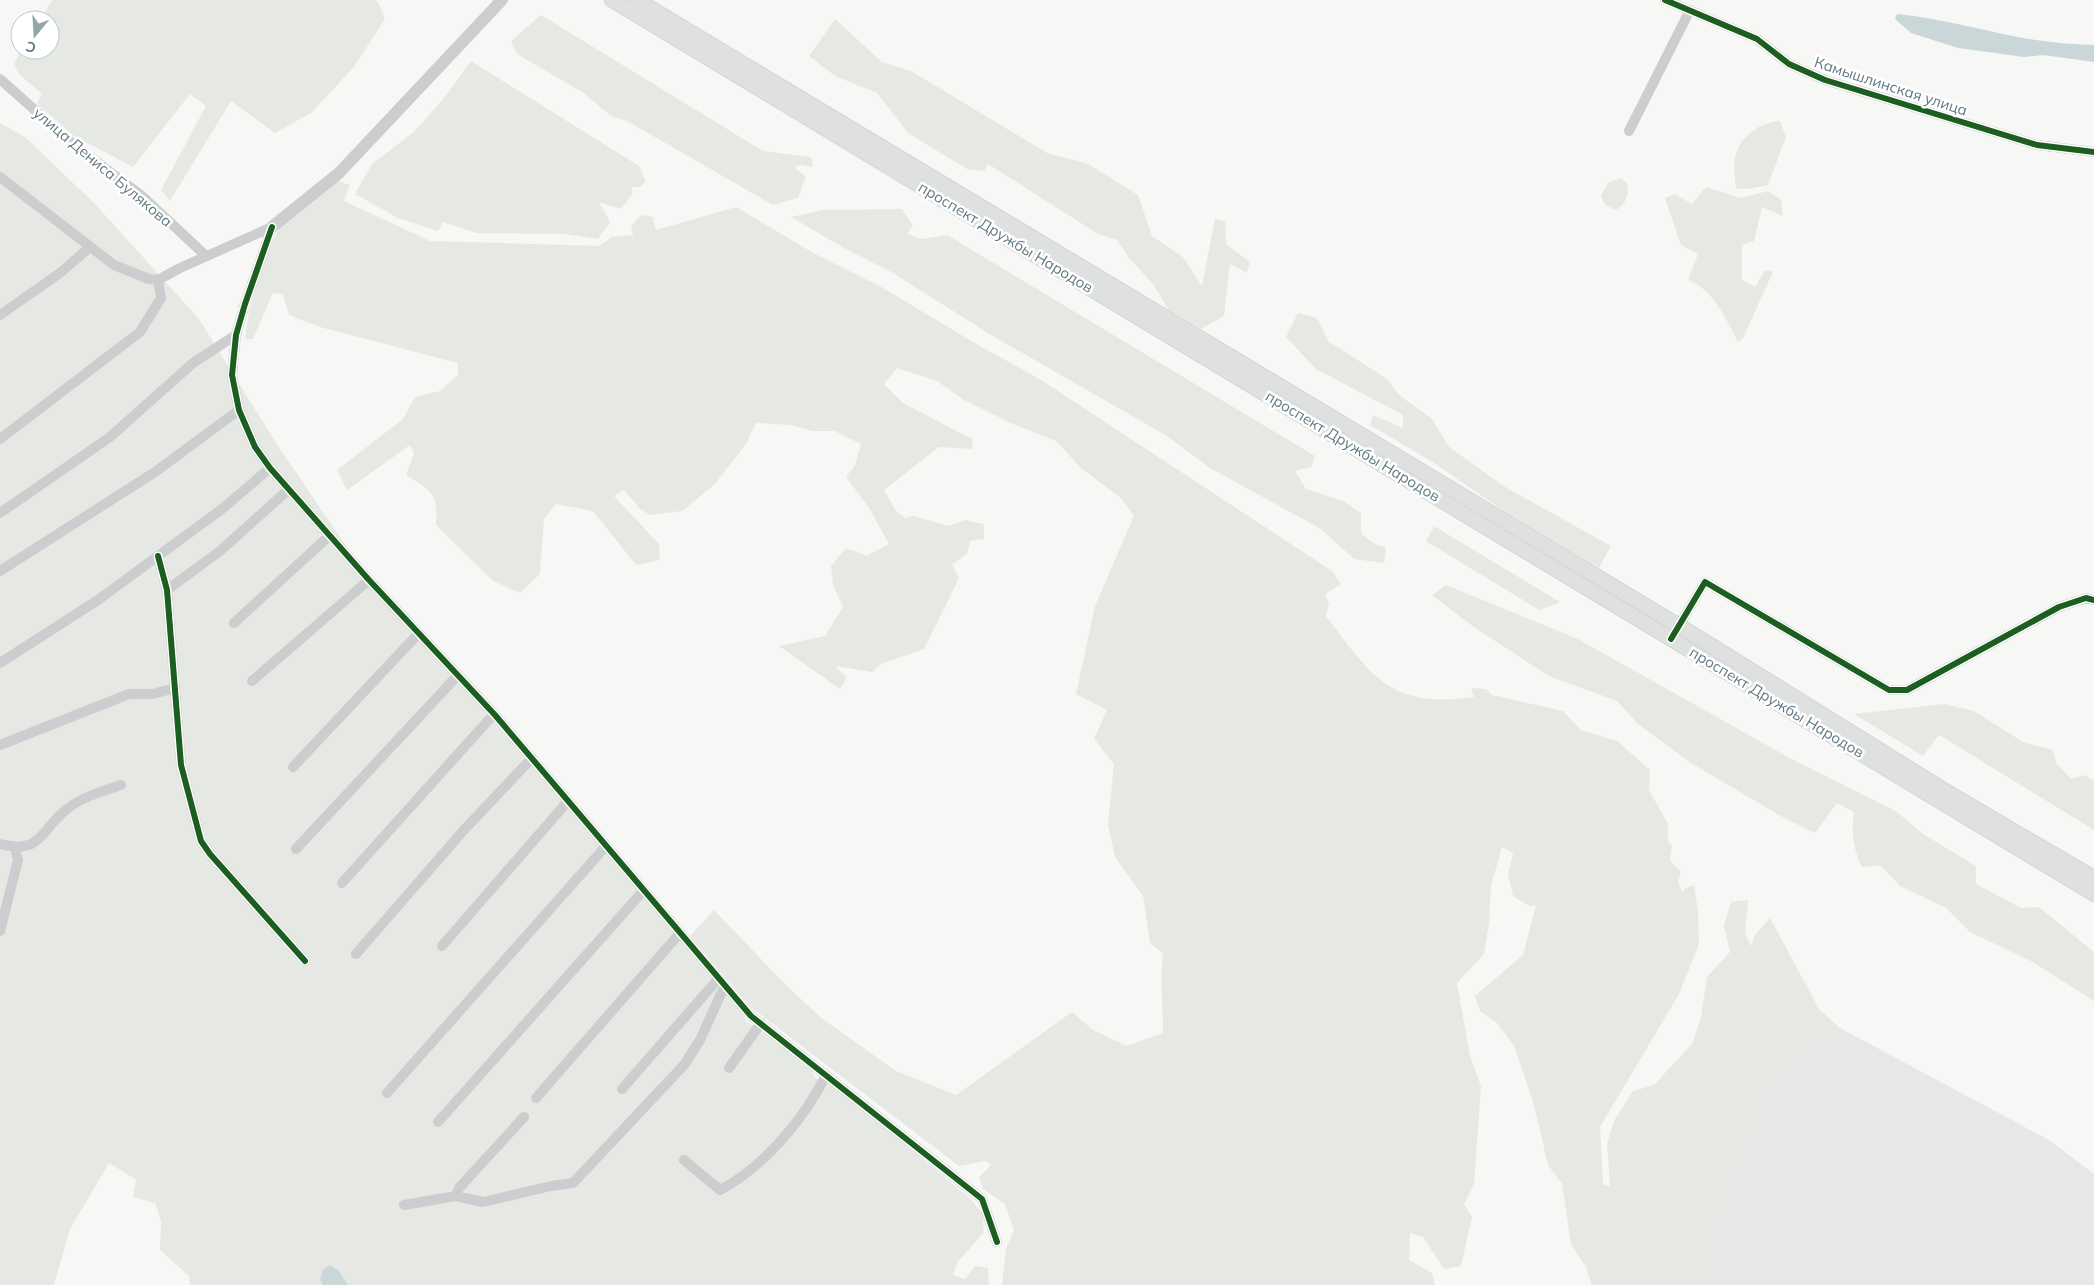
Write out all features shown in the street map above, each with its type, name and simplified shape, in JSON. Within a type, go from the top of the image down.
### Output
[{"type":"main road","name":"проспект Дружбы Народов","points":[[612,0],[2094,894]]},
{"type":"main road","name":"проспект Дружбы Народов","points":[[637,0],[1679,626],[1948,792],[2094,878]]},
{"type":"street","points":[[0,177],[114,265],[148,279],[158,280],[206,256],[272,227],[339,172],[502,0]]},
{"type":"street","name":"Камышлинская улица","points":[[1665,0],[1756,39],[1789,64],[1825,80],[2037,145],[2094,152]]},
{"type":"street","points":[[1629,130],[1690,10]]},
{"type":"street","name":"улица Дениса Булякова","points":[[0,79],[73,144],[142,196],[206,256]]},
{"type":"street","points":[[272,227],[244,304],[236,334],[232,375],[239,410],[255,447],[288,490],[329,536],[494,714],[751,1016],[982,1199],[997,1242]]},
{"type":"street","points":[[0,315],[60,273],[90,247]]},
{"type":"street","points":[[0,439],[140,332],[161,298],[158,280]]},
{"type":"street","points":[[0,513],[110,437],[193,364],[236,334]]},
{"type":"street","points":[[0,571],[155,472],[239,410]]},
{"type":"street","points":[[0,663],[98,600],[222,508],[270,468]]},
{"type":"street","points":[[167,590],[220,551],[288,490]]},
{"type":"street","points":[[234,623],[329,536]]},
{"type":"street","points":[[158,556],[167,590],[181,765],[201,841],[210,854],[305,961]]},
{"type":"street","points":[[252,682],[369,580]]},
{"type":"street","points":[[1671,638],[1705,582],[1888,690],[1907,690],[2059,608],[2086,598],[2094,600]]},
{"type":"street","points":[[293,767],[418,634]]},
{"type":"street","points":[[296,849],[458,675]]},
{"type":"street","points":[[0,745],[129,694],[153,694],[175,688]]},
{"type":"street","points":[[342,883],[494,714]]},
{"type":"street","points":[[356,954],[463,832],[532,758]]},
{"type":"street","points":[[0,844],[24,848],[40,838],[67,809],[90,796],[121,784]]},
{"type":"street","points":[[442,946],[568,801]]},
{"type":"street","points":[[388,1093],[606,846]]},
{"type":"street","points":[[0,930],[18,860],[15,848]]},
{"type":"street","points":[[438,1122],[644,890]]},
{"type":"street","points":[[536,1098],[680,933]]},
{"type":"street","points":[[622,1089],[722,981]]},
{"type":"street","points":[[404,1205],[456,1196],[483,1202],[551,1186],[573,1183],[684,1065],[700,1040],[722,981]]},
{"type":"street","points":[[729,1068],[761,1023]]},
{"type":"street","points":[[684,1160],[720,1190],[739,1180],[778,1143],[816,1095],[826,1075]]},
{"type":"street","points":[[456,1196],[459,1188],[524,1116]]},
{"type":"shaded area","points":[[52,0],[375,0],[378,2],[385,19],[354,67],[311,113],[275,133],[231,101],[170,201],[161,190],[206,106],[190,94],[133,167],[74,136],[37,104],[42,94],[19,74],[14,63],[16,60],[60,60],[60,10],[46,10]]},
{"type":"shaded area","points":[[1897,14],[1942,21],[2027,39],[2094,45],[2094,62],[2043,55],[2024,57],[1958,48],[1911,33],[1895,19]]},
{"type":"shaded area","points":[[541,15],[763,151],[811,157],[813,167],[800,165],[794,167],[806,177],[798,198],[773,205],[627,121],[611,116],[582,92],[517,54],[511,41]]},
{"type":"shaded area","points":[[835,19],[882,62],[911,71],[1047,153],[1088,164],[1138,195],[1152,236],[1183,257],[1202,286],[1215,219],[1225,221],[1226,244],[1250,262],[1247,273],[1230,264],[1224,316],[1201,329],[1168,309],[1153,284],[1129,258],[1117,240],[1098,234],[988,164],[984,171],[967,169],[908,133],[877,93],[835,76],[809,56]]},
{"type":"shaded area","points":[[471,61],[639,166],[646,182],[639,187],[631,187],[633,193],[621,209],[599,202],[610,222],[598,239],[565,234],[477,233],[443,222],[438,231],[398,218],[355,194],[372,164],[415,131],[444,98]]},
{"type":"shaded area","points":[[1780,121],[1786,137],[1768,185],[1736,189],[1734,162],[1737,150],[1752,132],[1765,124]]},
{"type":"shaded area","points":[[0,123],[25,137],[95,204],[199,319],[278,446],[357,562],[742,1011],[746,1022],[763,1030],[814,1070],[813,1074],[818,1081],[828,1081],[971,1199],[982,1214],[984,1232],[957,1263],[953,1275],[965,1279],[975,1266],[988,1268],[989,1285],[348,1285],[339,1271],[320,1280],[323,1285],[190,1285],[189,1276],[160,1250],[161,1221],[155,1203],[133,1197],[136,1180],[109,1163],[70,1229],[54,1285],[0,1285]]},
{"type":"shaded area","points":[[1621,178],[1627,183],[1628,191],[1625,202],[1616,210],[1605,205],[1601,196],[1608,183]]},
{"type":"shaded area","points":[[336,180],[350,185],[344,201],[430,241],[599,246],[612,237],[633,235],[631,226],[641,215],[653,217],[656,230],[736,207],[815,254],[883,288],[978,345],[1038,378],[1332,571],[1341,584],[1325,594],[1329,603],[1326,616],[1371,672],[1386,684],[1403,693],[1422,698],[1474,697],[1471,688],[1486,689],[1492,695],[1563,711],[1581,730],[1617,741],[1650,770],[1649,790],[1668,824],[1668,840],[1672,846],[1670,860],[1681,872],[1678,881],[1682,892],[1685,888],[1694,885],[1698,912],[1699,944],[1679,994],[1600,1127],[1603,1184],[1610,1186],[1607,1144],[1614,1121],[1633,1091],[1654,1085],[1692,1044],[1701,1017],[1707,977],[1730,952],[1724,926],[1731,902],[1748,900],[1745,934],[1751,946],[1755,935],[1770,918],[1819,1009],[1840,1028],[1773,1075],[1713,1230],[1702,1285],[1592,1285],[1585,1265],[1571,1245],[1562,1184],[1548,1165],[1533,1101],[1514,1046],[1497,1023],[1480,1011],[1475,996],[1523,955],[1536,905],[1529,906],[1513,896],[1508,875],[1513,853],[1502,847],[1491,886],[1489,923],[1484,954],[1457,983],[1470,1056],[1481,1086],[1474,1185],[1464,1204],[1472,1217],[1461,1266],[1444,1269],[1423,1237],[1410,1233],[1409,1260],[1432,1273],[1435,1285],[1002,1285],[1006,1249],[1014,1230],[1005,1204],[983,1189],[979,1177],[991,1165],[986,1161],[959,1166],[752,1008],[690,936],[714,910],[784,983],[820,1017],[896,1071],[956,1095],[1072,1012],[1093,1030],[1127,1046],[1163,1033],[1163,953],[1150,943],[1143,896],[1115,857],[1108,824],[1114,764],[1094,739],[1107,710],[1076,694],[1095,606],[1134,516],[1121,498],[1082,469],[1056,441],[1013,424],[964,400],[937,381],[897,368],[884,384],[903,403],[972,439],[973,449],[939,447],[884,490],[896,511],[905,518],[913,516],[949,526],[965,520],[984,524],[984,539],[970,541],[967,554],[952,564],[959,578],[924,649],[881,664],[872,672],[835,666],[847,678],[840,689],[779,646],[825,636],[843,607],[833,585],[831,566],[846,548],[867,556],[889,544],[869,508],[846,477],[855,465],[861,444],[835,431],[812,431],[791,425],[756,423],[746,444],[715,484],[682,511],[650,515],[640,509],[624,490],[614,496],[659,544],[660,560],[636,565],[593,511],[556,504],[544,519],[540,574],[520,593],[493,581],[436,525],[436,506],[432,494],[406,475],[414,453],[410,445],[347,490],[337,470],[403,419],[415,397],[440,391],[458,375],[458,363],[320,327],[289,315],[283,294],[273,293],[253,339],[245,339],[248,316],[262,267],[280,226]]},
{"type":"shaded area","points":[[1706,187],[1741,198],[1768,191],[1781,200],[1783,216],[1762,207],[1754,241],[1742,245],[1742,280],[1755,287],[1765,270],[1773,272],[1743,338],[1738,342],[1724,315],[1712,298],[1688,280],[1698,254],[1681,245],[1665,198],[1675,194],[1692,204]]},
{"type":"shaded area","points":[[902,209],[913,226],[907,234],[922,239],[947,235],[1315,456],[1311,467],[1295,471],[1306,489],[1343,501],[1361,513],[1361,534],[1375,544],[1386,548],[1384,563],[1354,559],[1321,529],[1210,468],[1167,436],[991,335],[893,273],[844,248],[791,217],[823,210]]},
{"type":"shaded area","points":[[1298,313],[1317,318],[1328,341],[1387,379],[1399,395],[1432,419],[1449,447],[1505,487],[1611,546],[1599,568],[1504,511],[1431,461],[1370,425],[1373,415],[1403,428],[1403,415],[1316,369],[1286,337]]},
{"type":"shaded area","points":[[1434,526],[1560,602],[1539,610],[1426,541]]},
{"type":"shaded area","points":[[1446,585],[1578,639],[1795,761],[1897,812],[1923,834],[1976,866],[1976,884],[2021,908],[2039,907],[2094,952],[2094,1001],[2031,961],[1970,932],[1946,908],[1900,886],[1880,865],[1862,867],[1854,840],[1854,812],[1837,803],[1815,833],[1779,815],[1691,763],[1638,724],[1617,701],[1549,676],[1475,628],[1432,595]]},
{"type":"shaded area","points":[[1944,704],[1974,711],[2023,742],[2053,750],[2056,763],[2071,779],[2084,775],[2094,781],[2094,830],[1939,735],[1923,756],[1854,714]]},
{"type":"shaded area","points":[[1840,1028],[2049,1140],[2094,1174],[2094,1285],[1702,1285],[1713,1230],[1773,1075]]},
{"type":"shaded area","points":[[330,1265],[339,1271],[348,1285],[323,1285],[320,1280],[323,1270]]},
{"type":"cycle path","points":[[1665,0],[1757,39],[1789,64],[1825,80],[2037,145],[2094,152]]},
{"type":"cycle path","points":[[272,227],[236,335],[232,375],[239,410],[255,447],[270,468],[369,580],[495,715],[751,1016],[982,1199],[997,1242]]},
{"type":"cycle path","points":[[158,556],[167,590],[181,765],[201,841],[210,854],[305,961]]},
{"type":"cycle path","points":[[1671,639],[1705,582],[1889,690],[1907,690],[2059,607],[2086,598],[2094,600]]}]
